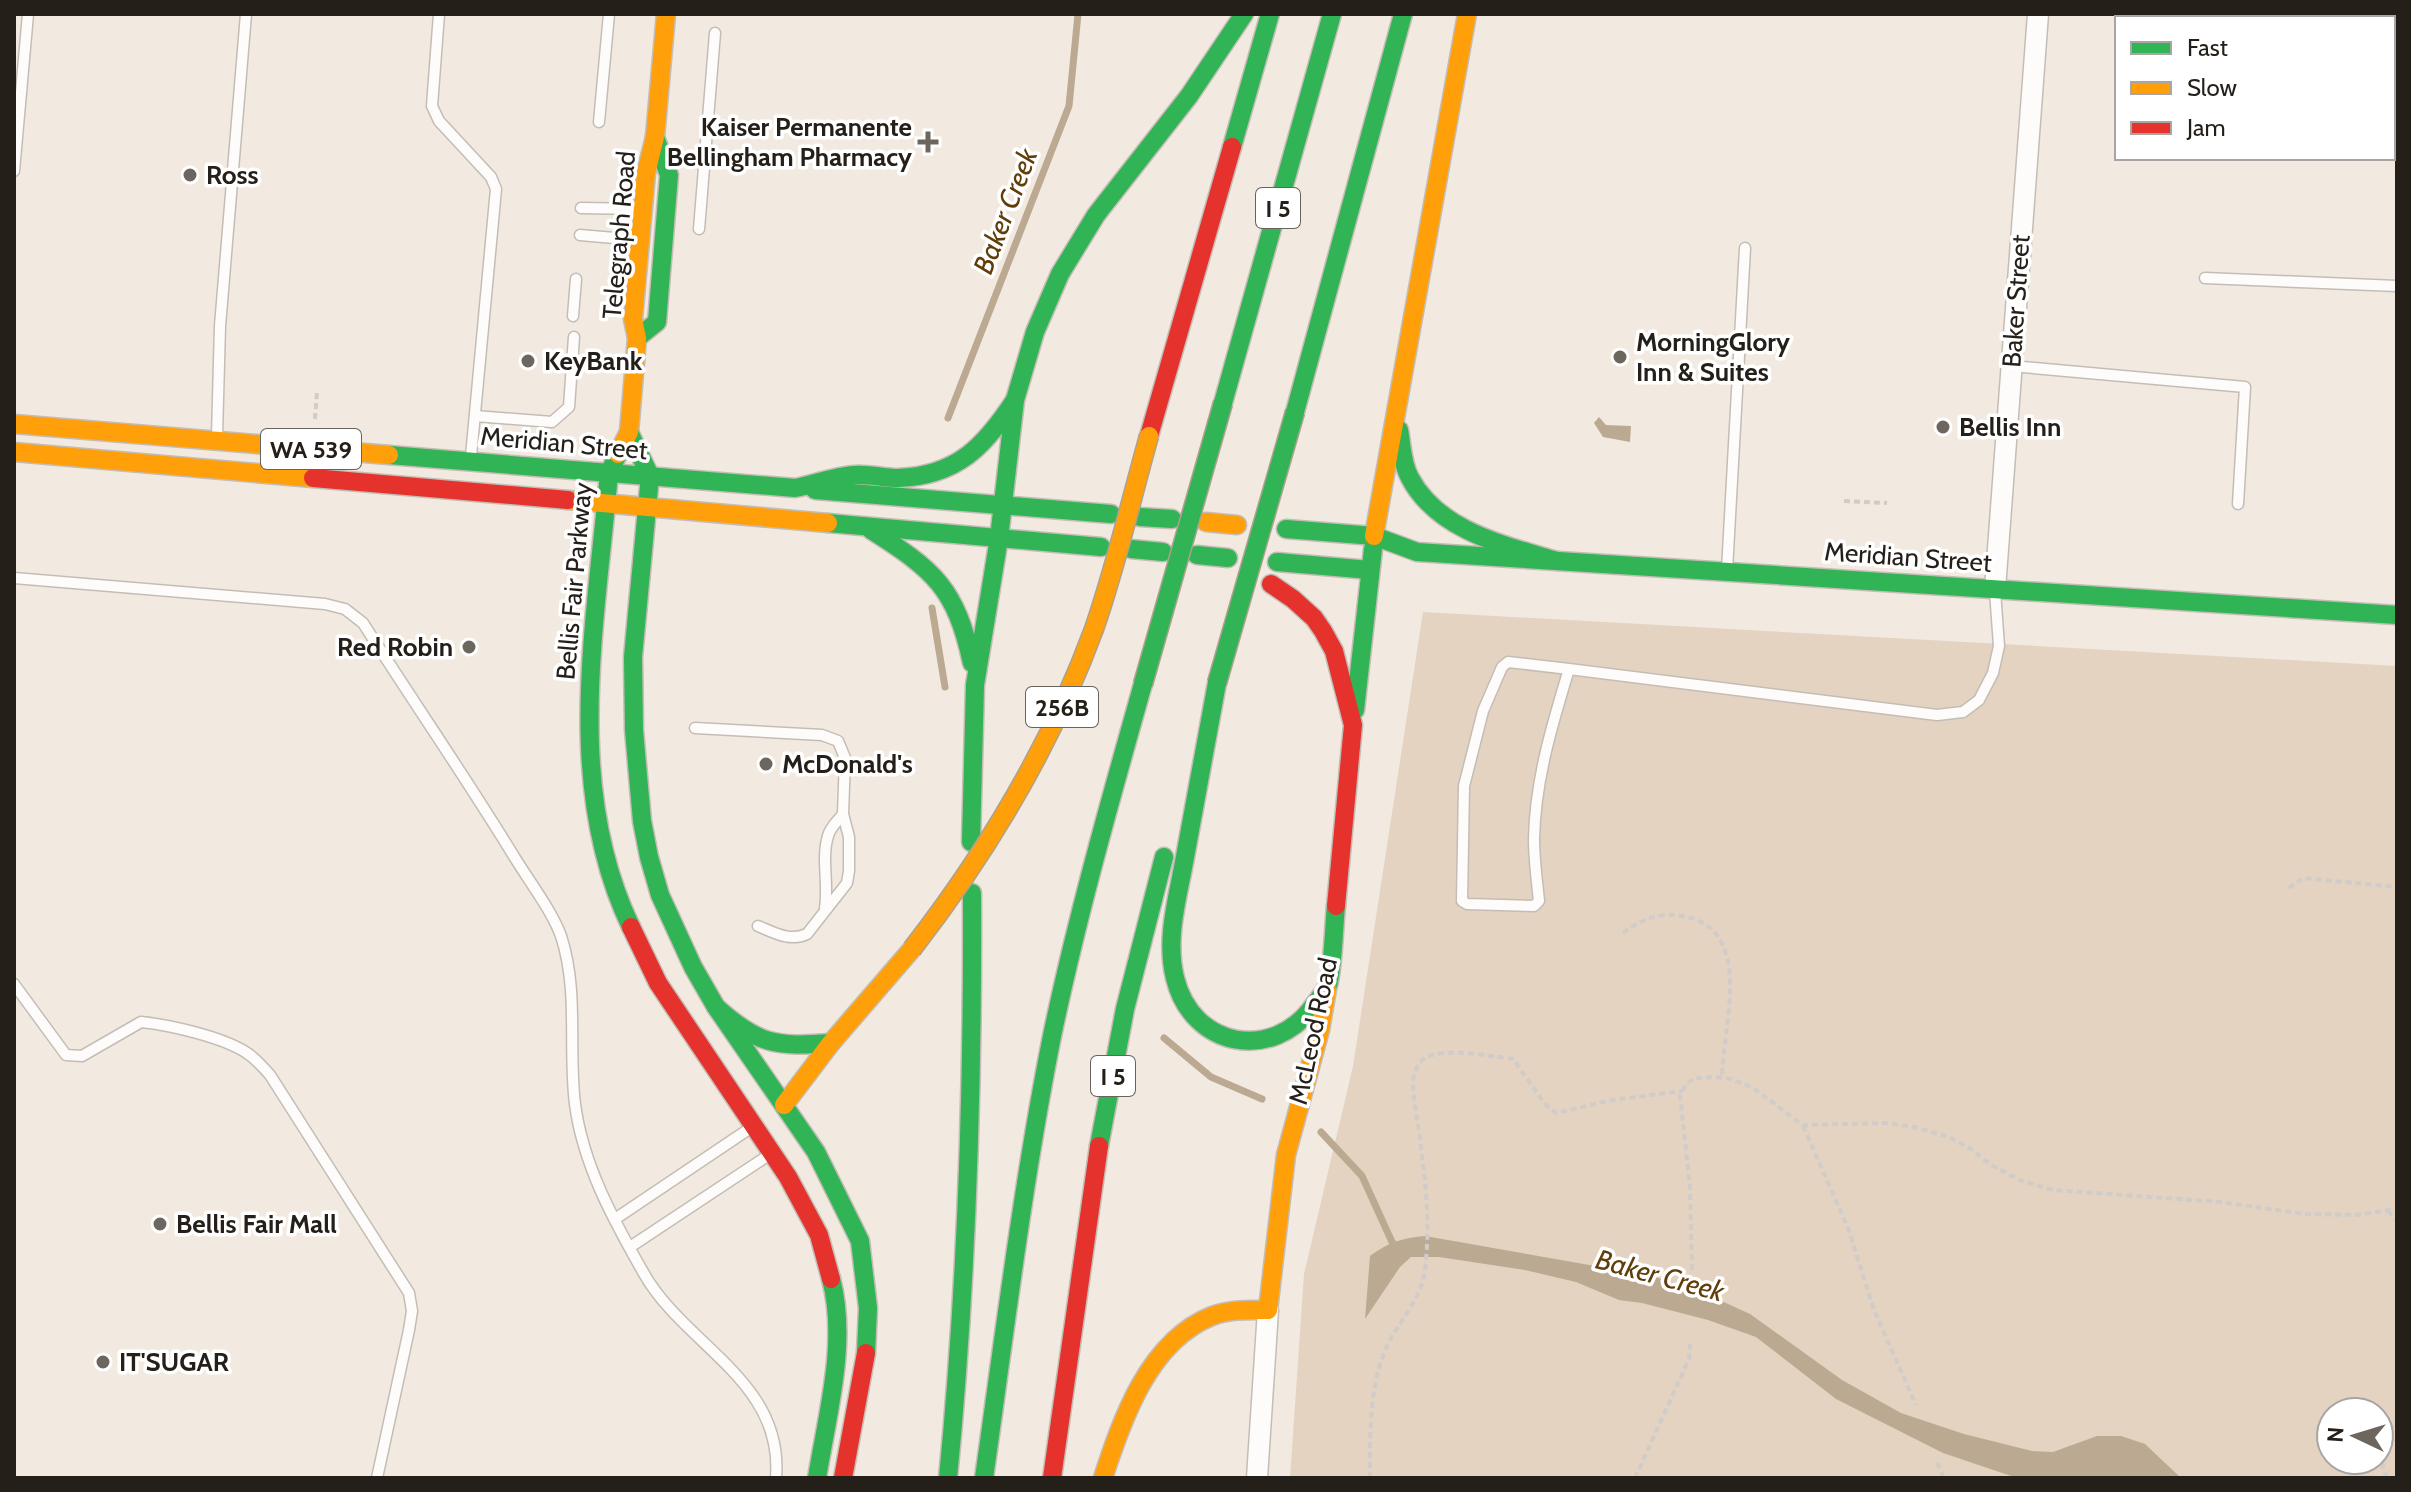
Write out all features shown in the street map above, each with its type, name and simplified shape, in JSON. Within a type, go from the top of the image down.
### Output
[{"type":"main road","name":"Telegraph Road","points":[[629,432],[637,338],[633,319],[646,173],[655,137],[666,14]]},
{"type":"main road","points":[[971,842],[975,685],[999,538],[1015,400],[1035,332],[1076,246],[1117,187],[1189,96],[1244,14]]},
{"type":"main road","name":"256B","points":[[784,1105],[831,1043],[955,895],[997,833],[1052,731],[1094,627],[1270,14]]},
{"type":"main road","name":"I 5","points":[[984,1478],[1038,1111],[1090,869],[1332,14]]},
{"type":"main road","name":"I 5","points":[[1052,1478],[1102,1132],[1128,999],[1162,864],[1295,412],[1403,14]]},
{"type":"main road","name":"McLeod Road","points":[[1268,1310],[1286,1155],[1320,1030],[1328,984],[1374,536],[1467,14]]},
{"type":"main road","name":"Telegraph Road","points":[[637,338],[657,322],[669,175],[655,137]]},
{"type":"main road","points":[[795,488],[856,475],[899,478],[945,471],[986,443],[1015,400]]},
{"type":"main road","points":[[1396,411],[1409,476],[1432,506],[1471,532],[1557,561]]},
{"type":"main road","name":"Meridian Street","points":[[14,424],[1111,514]]},
{"type":"main road","points":[[629,432],[650,476],[633,657],[634,730],[642,821],[660,895],[687,956],[716,1007],[803,1133],[850,1216],[860,1241],[868,1308],[866,1359],[843,1478]]},
{"type":"main road","name":"Bellis Fair Parkway","points":[[629,432],[609,473],[588,717],[598,831],[622,908],[642,952],[666,995],[772,1153],[819,1235],[836,1297],[836,1359],[817,1478]]},
{"type":"main road","points":[[45,455],[73,443],[195,453],[217,441]]},
{"type":"main road","name":"WA 539","points":[[14,452],[1101,547]]},
{"type":"main road","points":[[1140,517],[1172,519]]},
{"type":"main road","points":[[1206,522],[1237,525]]},
{"type":"main road","points":[[865,526],[921,561],[950,593],[967,632],[975,685]]},
{"type":"main road","name":"Meridian Street","points":[[1286,529],[1374,536],[1417,552],[2397,615]]},
{"type":"main road","points":[[1131,549],[1163,552]]},
{"type":"main road","name":"Meridian Street","points":[[1277,562],[1370,570],[1417,552]]},
{"type":"main road","points":[[1197,555],[1227,562]]},
{"type":"main road","points":[[1271,584],[1293,599],[1323,631],[1334,651],[1353,725]]},
{"type":"main road","points":[[1217,683],[1173,933],[1173,971],[1180,995],[1203,1025],[1238,1041],[1258,1042],[1280,1037],[1295,1028],[1308,1016],[1328,984]]},
{"type":"main road","points":[[948,1478],[966,1255],[973,985],[972,893]]},
{"type":"main road","points":[[716,1007],[741,1032],[755,1039],[799,1046],[831,1043]]},
{"type":"main road","points":[[753,1126],[784,1105]]},
{"type":"main road","points":[[772,1153],[803,1133]]},
{"type":"main road","points":[[1103,1478],[1134,1400],[1170,1347],[1187,1331],[1213,1316],[1239,1310],[1268,1310]]},
{"type":"street","name":"Baker Street","points":[[1995,589],[2038,14]]},
{"type":"street","name":"McLeod Road","points":[[1257,1478],[1268,1310]]},
{"type":"lane","points":[[14,171],[28,14]]},
{"type":"lane","points":[[217,441],[220,326],[246,14]]},
{"type":"lane","points":[[439,14],[432,106],[439,121],[491,177],[496,189],[471,462]]},
{"type":"lane","points":[[599,122],[609,14]]},
{"type":"lane","points":[[699,229],[715,33]]},
{"type":"lane","points":[[581,208],[643,209]]},
{"type":"lane","points":[[580,235],[640,240]]},
{"type":"lane","points":[[1727,572],[1745,248]]},
{"type":"lane","points":[[2205,278],[2397,286]]},
{"type":"lane","points":[[573,316],[576,279]]},
{"type":"lane","points":[[475,416],[552,422],[569,407],[574,337]]},
{"type":"lane","points":[[2011,366],[2245,387],[2238,504]]},
{"type":"lane","points":[[14,578],[325,604],[345,609],[363,623],[559,930],[569,960],[574,1092],[581,1140],[595,1178],[650,1284],[761,1404],[773,1432],[776,1478]]},
{"type":"lane","points":[[1569,669],[1545,751],[1536,806],[1534,841],[1539,901],[1534,906],[1467,904],[1462,901],[1464,786],[1483,711],[1502,667],[1508,662],[1569,669],[1937,715],[1963,712],[1979,700],[1993,673],[1999,646],[1995,589]]},
{"type":"lane","points":[[695,728],[822,735],[838,741],[845,758],[843,814],[849,837],[847,883],[807,934],[799,938],[787,937],[758,926]]},
{"type":"lane","points":[[825,910],[828,893],[826,843],[831,828],[843,814]]},
{"type":"lane","points":[[14,984],[66,1055],[82,1056],[141,1022],[152,1023],[172,1026],[235,1046],[256,1060],[270,1075],[409,1293],[412,1311],[407,1343],[377,1478]]},
{"type":"lane","points":[[615,1219],[753,1126]]},
{"type":"lane","points":[[630,1247],[772,1153]]},
{"type":"path","points":[[315,419],[317,391]]},
{"type":"path","points":[[1844,501],[1887,503]]},
{"type":"path","points":[[2289,888],[2303,878],[2397,887]]},
{"type":"path","points":[[1623,933],[1650,917],[1684,916],[1706,925],[1721,943],[1729,962],[1731,982],[1722,1078]]},
{"type":"path","points":[[1370,1478],[1370,1429],[1377,1376],[1384,1352],[1421,1290],[1424,1275],[1427,1230],[1425,1182],[1413,1097],[1413,1080],[1423,1059],[1437,1054],[1513,1059],[1545,1104],[1556,1113],[1612,1100],[1682,1091]]},
{"type":"path","points":[[1692,1270],[1690,1186],[1680,1096],[1686,1084],[1695,1078],[1722,1078],[1753,1088],[1803,1125],[1848,1228],[1874,1310],[1916,1405]]},
{"type":"path","points":[[1803,1125],[1886,1123],[1914,1127],[1949,1137],[2022,1181],[2053,1190],[2220,1202],[2305,1214],[2356,1215],[2397,1209]]},
{"type":"path","points":[[2388,1210],[2397,1221]]},
{"type":"path","points":[[1635,1478],[1689,1359],[1690,1343]]},
{"type":"path","points":[[2387,1478],[2381,1460],[2382,1447],[2384,1438],[2397,1421]]},
{"type":"path","points":[[1937,1463],[1944,1478]]},
{"type":"shaded area","points":[[1599,417],[1606,425],[1631,426],[1630,442],[1603,437],[1594,423]]},
{"type":"shaded area","points":[[1423,612],[2397,666],[2397,1478],[1290,1478],[1304,1274],[1353,1066]]},
{"type":"shaded area","points":[[1425,1236],[1652,1276],[1704,1293],[1750,1314],[1842,1380],[1901,1413],[1964,1434],[2032,1451],[2053,1452],[2097,1436],[2121,1436],[2145,1444],[2181,1478],[2017,1478],[1943,1453],[1836,1399],[1756,1337],[1708,1320],[1619,1300],[1576,1282],[1525,1270],[1439,1257],[1411,1257],[1400,1267],[1365,1319],[1370,1256],[1396,1242]]},
{"type":"waterway","name":"Baker Creek","points":[[948,418],[1069,106],[1078,14]]},
{"type":"waterway","name":"Baker Creek","points":[[932,608],[945,687]]},
{"type":"waterway","name":"Baker Creek","points":[[1164,1038],[1211,1077],[1262,1099]]},
{"type":"waterway","name":"Baker Creek","points":[[1321,1132],[1362,1176],[1396,1246]]},
{"type":"traffic: fast","points":[[971,842],[975,685],[999,538],[1015,400],[1035,332],[1060,274],[1096,215],[1189,96],[1244,14]]},
{"type":"traffic: fast","points":[[1232,147],[1270,14]]},
{"type":"traffic: fast","points":[[1223,403],[1332,14]]},
{"type":"traffic: fast","points":[[1295,412],[1403,14]]},
{"type":"traffic: fast","points":[[637,338],[657,322],[669,175],[655,137]]},
{"type":"traffic: fast","points":[[389,455],[795,488],[848,476],[919,476],[953,465],[980,444],[1015,400]]},
{"type":"traffic: fast","points":[[1143,684],[1223,403]]},
{"type":"traffic: fast","points":[[1217,683],[1295,412]]},
{"type":"traffic: fast","points":[[1399,430],[1407,473],[1422,496],[1437,511],[1495,542],[1557,561]]},
{"type":"traffic: fast","points":[[629,432],[650,476],[633,657],[634,730],[642,821],[649,857],[660,895],[693,967],[716,1007],[816,1152],[860,1241],[868,1308],[866,1353]]},
{"type":"traffic: fast","points":[[618,454],[609,473],[597,587],[592,645],[591,761],[597,818],[610,873],[631,927]]},
{"type":"traffic: fast","points":[[815,490],[1111,514]]},
{"type":"traffic: fast","points":[[1140,517],[1172,519]]},
{"type":"traffic: fast","points":[[828,523],[1101,547]]},
{"type":"traffic: fast","points":[[1286,529],[1374,536],[1417,552],[2397,615]]},
{"type":"traffic: fast","points":[[871,530],[911,557],[939,583],[958,616],[972,663]]},
{"type":"traffic: fast","points":[[1131,549],[1163,552]]},
{"type":"traffic: fast","points":[[1355,710],[1373,549]]},
{"type":"traffic: fast","points":[[1197,555],[1228,558]]},
{"type":"traffic: fast","points":[[1277,562],[1370,570]]},
{"type":"traffic: fast","points":[[1217,683],[1172,933],[1172,963],[1184,1002],[1198,1020],[1216,1033],[1236,1040],[1256,1040],[1277,1035],[1297,1023],[1328,985],[1336,906]]},
{"type":"traffic: fast","points":[[984,1478],[1023,1201],[1052,1036],[1083,903],[1143,684]]},
{"type":"traffic: fast","points":[[1099,1146],[1125,1009],[1164,857]]},
{"type":"traffic: fast","points":[[948,1478],[968,1186],[972,893]]},
{"type":"traffic: fast","points":[[716,1007],[744,1029],[769,1041],[831,1043]]},
{"type":"traffic: fast","points":[[817,1478],[837,1353],[836,1303],[831,1279]]},
{"type":"traffic: slow","points":[[618,454],[629,432],[637,338],[633,319],[646,173],[655,137],[666,14]]},
{"type":"traffic: slow","points":[[1374,536],[1467,14]]},
{"type":"traffic: slow","points":[[14,424],[389,455]]},
{"type":"traffic: slow","points":[[912,949],[992,836],[1058,715],[1102,605],[1149,436]]},
{"type":"traffic: slow","points":[[14,452],[313,478]]},
{"type":"traffic: slow","points":[[568,500],[828,523]]},
{"type":"traffic: slow","points":[[1206,522],[1237,525]]},
{"type":"traffic: slow","points":[[784,1105],[831,1043],[912,949]]},
{"type":"traffic: slow","points":[[1268,1310],[1286,1155],[1320,1030],[1327,989]]},
{"type":"traffic: slow","points":[[1103,1478],[1129,1407],[1141,1384],[1171,1344],[1190,1328],[1212,1316],[1233,1311],[1268,1310]]},
{"type":"traffic: jam","points":[[1149,436],[1232,147]]},
{"type":"traffic: jam","points":[[313,478],[568,500]]},
{"type":"traffic: jam","points":[[1271,584],[1293,599],[1323,631],[1334,651],[1353,725],[1336,906]]},
{"type":"traffic: jam","points":[[631,927],[658,983],[788,1177],[819,1235],[831,1279]]},
{"type":"traffic: jam","points":[[1052,1478],[1099,1146]]},
{"type":"traffic: jam","points":[[843,1478],[866,1353]]},
{"type":"place","name":"Kaiser Permanente Bellingham Pharmacy","points":[[928,142]]},
{"type":"place","name":"Ross","points":[[190,175]]},
{"type":"place","name":"MorningGlory Inn & Suites","points":[[1620,357]]},
{"type":"place","name":"KeyBank","points":[[528,361]]},
{"type":"place","name":"Bellis Inn","points":[[1943,427]]},
{"type":"place","name":"Red Robin","points":[[469,647]]},
{"type":"place","name":"McDonald's","points":[[766,764]]},
{"type":"place","name":"Bellis Fair Mall","points":[[160,1224]]},
{"type":"place","name":"IT'SUGAR","points":[[103,1362]]}]
